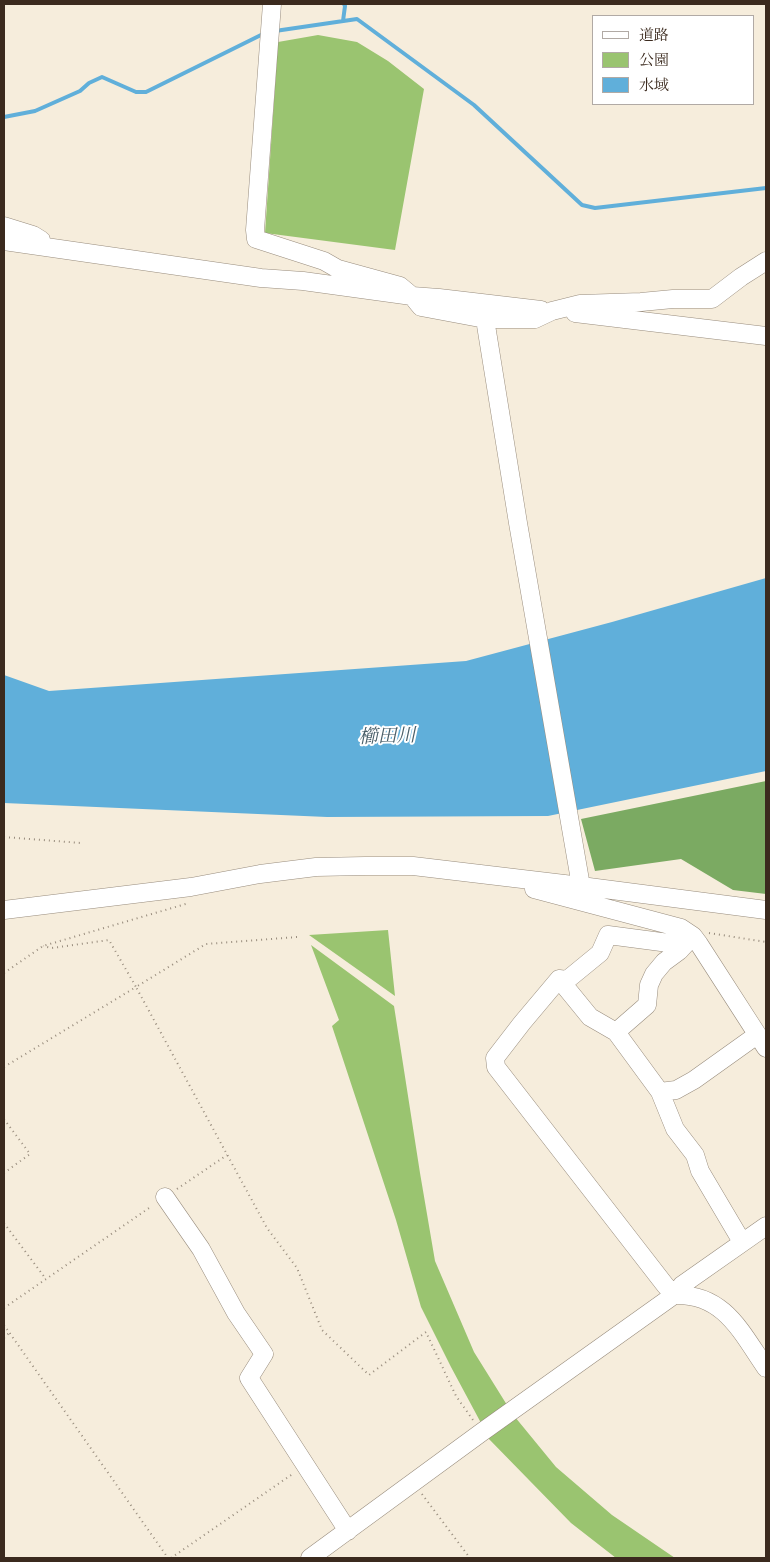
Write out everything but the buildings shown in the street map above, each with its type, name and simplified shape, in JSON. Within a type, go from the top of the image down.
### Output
[{"type":"street","points":[[272,4],[255,230],[256,239],[324,261],[338,269],[400,286],[421,307],[485,319],[535,319],[552,311],[580,304],[712,299],[766,261]]},
{"type":"street","points":[[4,226],[33,235],[40,239],[48,248]]},
{"type":"street","points":[[4,241],[253,277],[303,281],[412,296],[448,298],[766,336]]},
{"type":"street","points":[[485,319],[580,880]]},
{"type":"street","points":[[4,910],[191,887],[260,874],[316,867],[413,866],[516,878],[580,880],[766,910]]},
{"type":"street","points":[[516,878],[533,889],[681,928],[696,938],[762,1041],[676,1090],[660,1092]]},
{"type":"street","points":[[559,979],[567,980],[600,953],[608,935],[696,938]]},
{"type":"street","points":[[616,1032],[647,1005],[649,985],[654,974],[664,962],[696,938]]},
{"type":"street","points":[[559,979],[590,1017],[616,1032],[660,1092],[675,1128],[696,1155],[700,1171],[742,1242]]},
{"type":"street","points":[[559,979],[495,1058],[496,1067],[674,1295]]},
{"type":"street","points":[[166,1197],[201,1249],[236,1313],[264,1354],[248,1378],[348,1531]]},
{"type":"street","points":[[310,1558],[674,1295],[682,1285],[766,1226]]},
{"type":"street","points":[[674,1295],[687,1294],[718,1306],[729,1316],[766,1368]]},
{"type":"path","points":[[4,837],[81,843]]},
{"type":"path","points":[[4,973],[43,946],[191,902]]},
{"type":"path","points":[[4,1067],[206,944],[297,937]]},
{"type":"path","points":[[696,938],[766,942]]},
{"type":"path","points":[[43,946],[52,948],[110,940],[267,1228],[297,1268],[322,1330],[369,1375],[426,1332],[456,1396],[482,1432]]},
{"type":"path","points":[[4,1119],[30,1154],[4,1173]]},
{"type":"path","points":[[4,1308],[227,1155]]},
{"type":"path","points":[[4,1224],[46,1279]]},
{"type":"path","points":[[4,1325],[169,1558],[292,1474],[307,1468]]},
{"type":"path","points":[[4,1338],[9,1334]]},
{"type":"path","points":[[413,1482],[470,1558]]},
{"type":"green space","points":[[318,35],[357,42],[388,61],[424,89],[395,250],[265,233],[278,42]]},
{"type":"green space","points":[[766,781],[766,894],[733,890],[681,859],[595,871],[581,819]]},
{"type":"green space","points":[[388,930],[395,996],[309,935]]},
{"type":"green space","points":[[311,945],[394,1006],[435,1261],[474,1352],[507,1405],[481,1423],[421,1307],[396,1220],[332,1026],[339,1020]]},
{"type":"green space","points":[[515,1417],[556,1467],[612,1515],[675,1558],[616,1558],[571,1523],[487,1437]]},
{"type":"water","name":"櫛田川","points":[[766,578],[766,771],[548,816],[327,817],[4,803],[4,675],[49,691],[466,661]]},
{"type":"waterway","points":[[343,21],[344,4]]},
{"type":"waterway","points":[[275,31],[357,19],[474,105],[582,205],[595,208],[766,188]]},
{"type":"waterway","points":[[4,117],[35,111],[80,91],[89,83],[102,77],[136,92],[146,92],[265,33]]}]
